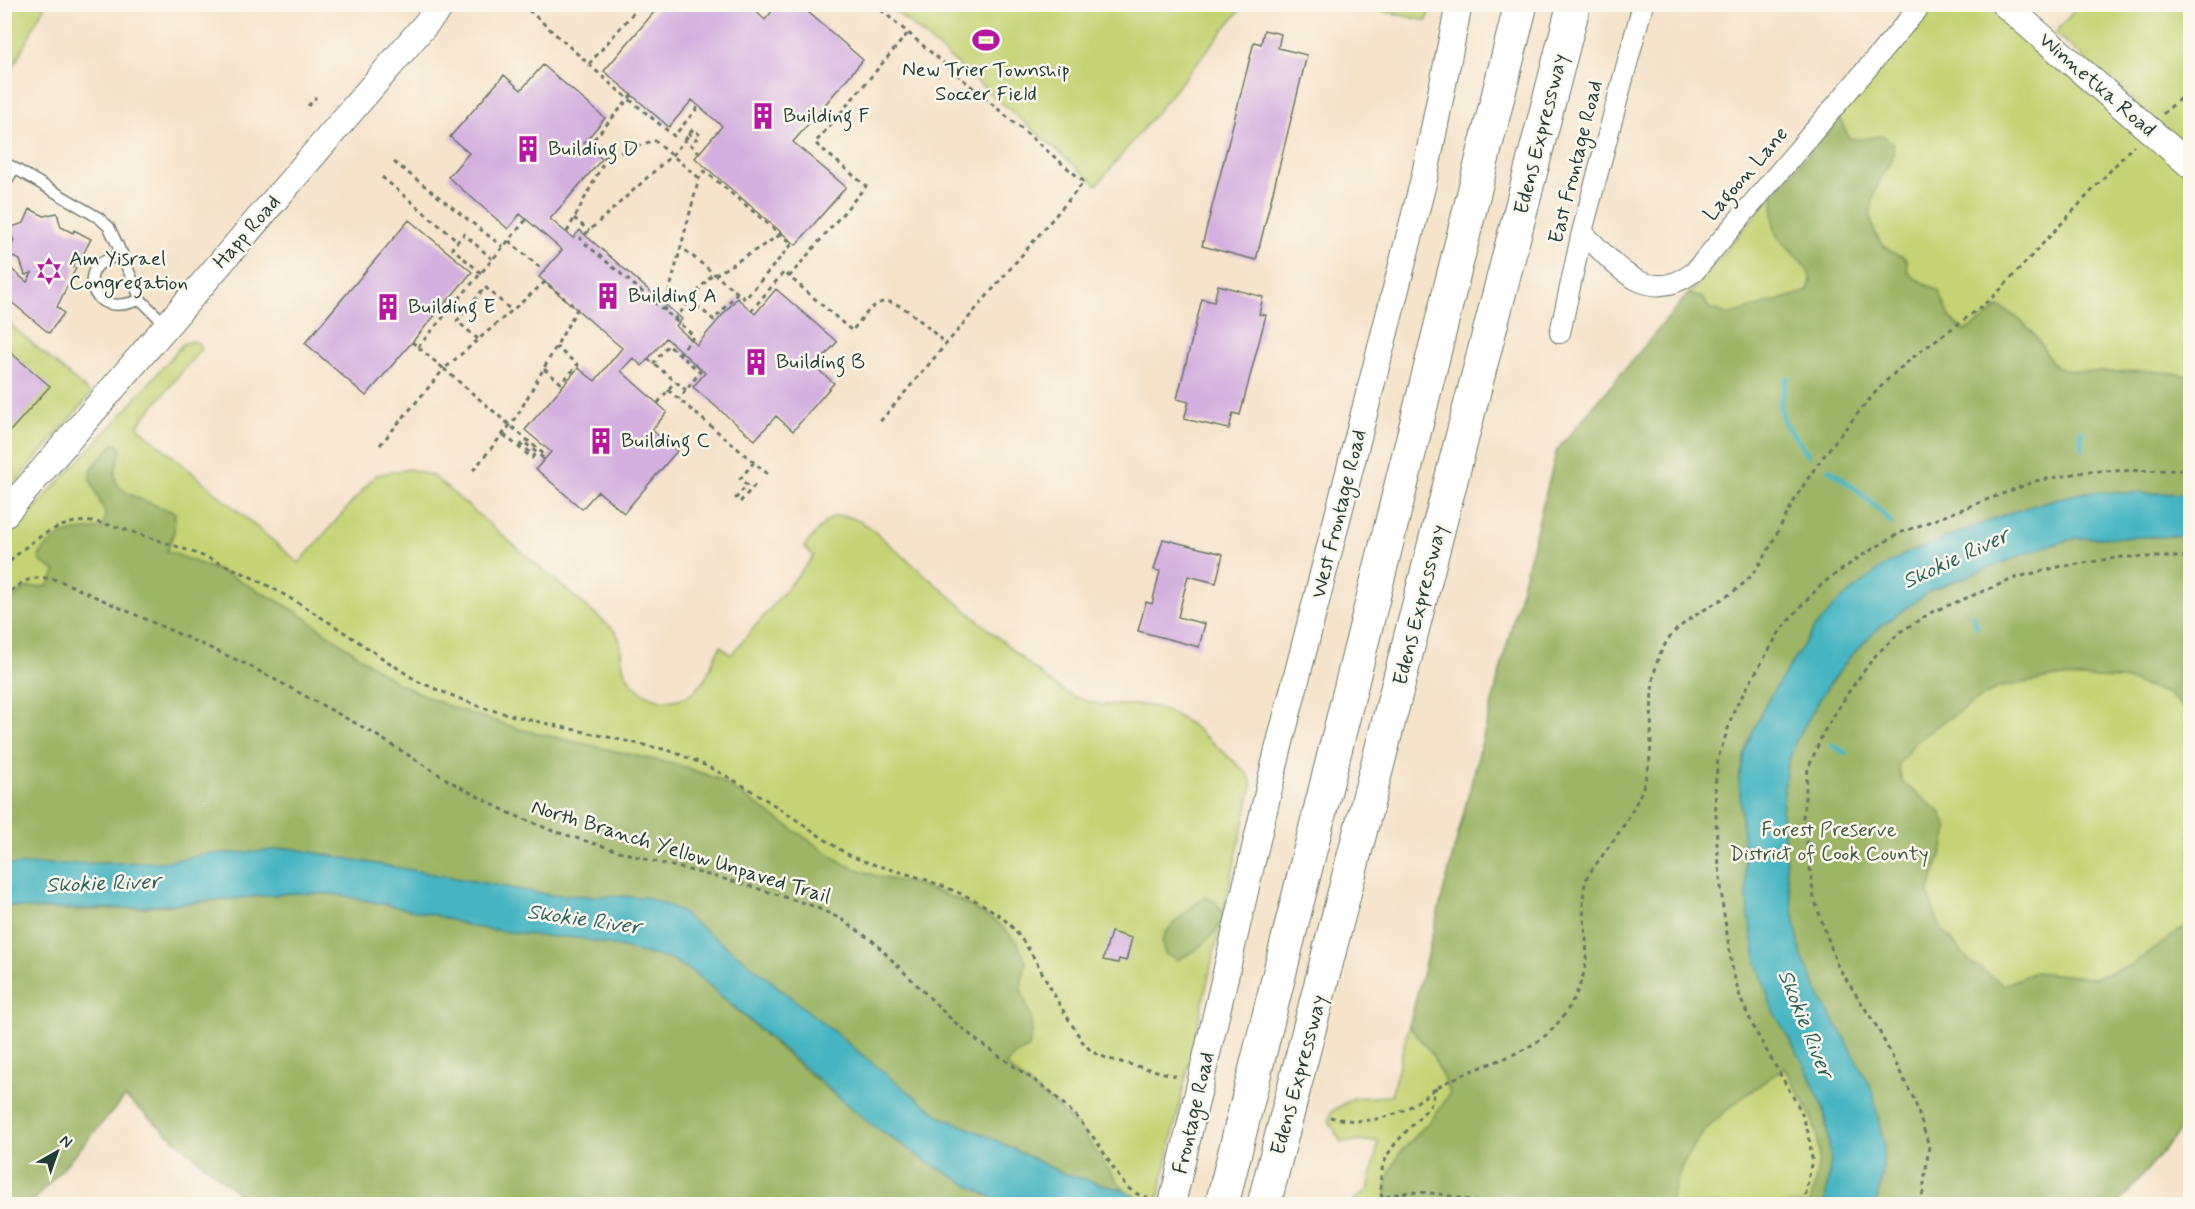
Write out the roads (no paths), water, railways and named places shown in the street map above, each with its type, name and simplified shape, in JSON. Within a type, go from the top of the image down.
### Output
[{"type":"highway","name":"Edens Expressway","points":[[1222,1204],[1521,4]]},
{"type":"highway","name":"Edens Expressway","points":[[1264,1204],[1574,4]]},
{"type":"street","name":"Happ Road","points":[[4,515],[443,4]]},
{"type":"street","name":"West Frontage Road","points":[[1216,1022],[1277,754],[1424,179],[1459,4]]},
{"type":"street","name":"East Frontage Road","points":[[1560,333],[1582,232],[1643,4]]},
{"type":"street","name":"Lagoon Lane","points":[[1582,232],[1630,278],[1653,286],[1669,286],[1683,280],[1694,272],[1922,4]]},
{"type":"street","name":"Winnetka Road","points":[[2004,4],[2190,165]]},
{"type":"street","name":"Frontage Road","points":[[1165,1202],[1216,1022]]},
{"type":"lane","points":[[4,186],[9,165],[99,218],[109,227],[141,300],[167,326]]},
{"type":"lane","points":[[122,253],[99,264],[93,271],[91,281],[94,292],[106,303],[141,300]]},
{"type":"water","name":"Skokie River","points":[[2086,492],[2190,494],[2190,536],[2077,538],[2041,548],[1931,590],[1876,630],[1849,658],[1824,692],[1795,742],[1786,770],[1782,812],[1787,877],[1801,954],[1821,999],[1872,1090],[1884,1144],[1882,1176],[1876,1204],[1825,1204],[1831,1160],[1824,1109],[1804,1064],[1773,1011],[1757,962],[1748,913],[1739,778],[1748,742],[1769,698],[1814,629],[1837,603],[1881,568],[1905,554],[2009,513]]},
{"type":"water","name":"Skokie River","points":[[288,848],[550,895],[645,897],[676,909],[745,960],[940,1116],[1062,1173],[1162,1204],[1009,1204],[984,1194],[928,1162],[868,1122],[696,974],[673,960],[580,938],[541,936],[473,927],[435,915],[335,894],[293,893],[129,908],[33,909],[5,905],[4,865],[164,862],[207,854]]},
{"type":"waterway","points":[[1787,378],[1780,405],[1784,422],[1809,455]]},
{"type":"waterway","points":[[2081,431],[2082,448]]},
{"type":"waterway","points":[[1829,469],[1869,500],[1891,523]]},
{"type":"waterway","points":[[1973,615],[1977,627]]},
{"type":"waterway","points":[[1833,745],[1846,753]]},
{"type":"place","name":"New Trier Township Soccer Field","points":[[986,40]]},
{"type":"place","name":"Building F","points":[[763,116]]},
{"type":"place","name":"Building D","points":[[528,149]]},
{"type":"place","name":"Am Yisrael Congregation","points":[[49,271]]},
{"type":"place","name":"Building A","points":[[608,296]]},
{"type":"place","name":"Building E","points":[[388,307]]},
{"type":"place","name":"Building B","points":[[756,362]]},
{"type":"place","name":"Building C","points":[[601,441]]},
{"type":"park label","name":"Forest Preserve District of Cook County","points":[[1829,842]]}]
